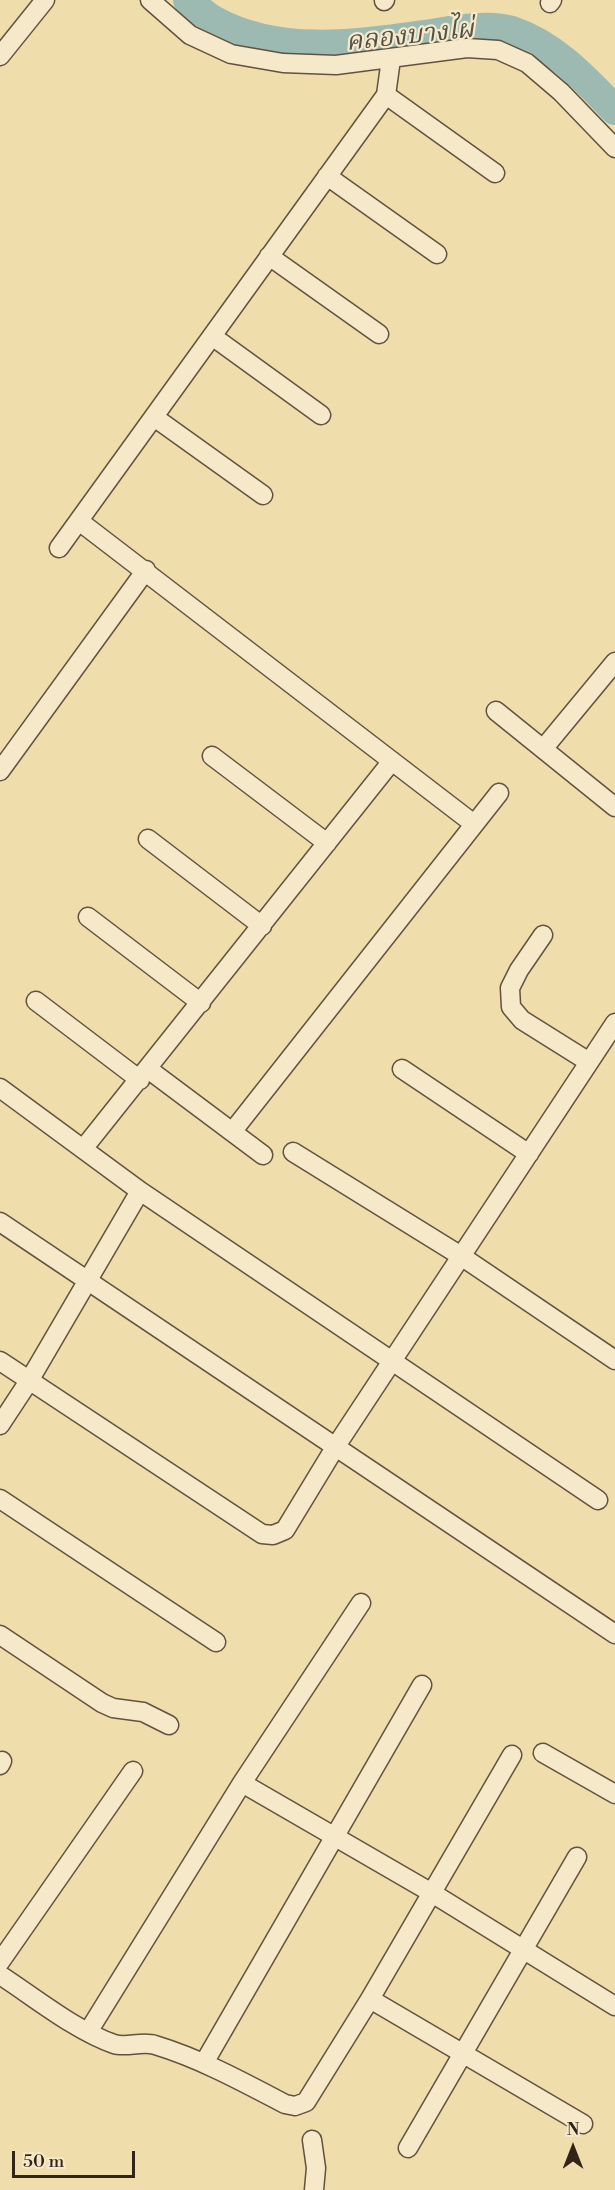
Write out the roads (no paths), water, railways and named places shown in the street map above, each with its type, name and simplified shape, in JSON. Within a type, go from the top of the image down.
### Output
[{"type":"street","points":[[0,56],[45,0]]},
{"type":"street","points":[[150,0],[190,35],[231,54],[293,64],[336,65],[467,48],[498,50],[527,63],[561,92],[615,148]]},
{"type":"street","points":[[59,548],[386,95],[391,59]]},
{"type":"street","points":[[386,95],[495,173]]},
{"type":"street","points":[[327,176],[437,254]]},
{"type":"street","points":[[269,256],[379,334]]},
{"type":"street","points":[[212,336],[321,415]]},
{"type":"street","points":[[154,417],[263,495]]},
{"type":"street","points":[[79,521],[146,570],[474,824]]},
{"type":"street","points":[[0,771],[146,570]]},
{"type":"street","points":[[543,749],[615,663]]},
{"type":"street","points":[[496,711],[615,807]]},
{"type":"street","points":[[212,756],[327,843]]},
{"type":"street","points":[[83,1149],[392,761]]},
{"type":"street","points":[[232,1132],[499,793]]},
{"type":"street","points":[[148,839],[262,926]]},
{"type":"street","points":[[88,917],[201,1003]]},
{"type":"street","points":[[543,935],[519,970],[510,988],[511,1007],[522,1020],[589,1062]]},
{"type":"street","points":[[36,1001],[263,1155]]},
{"type":"street","points":[[0,1361],[262,1534],[273,1535],[285,1530],[336,1446],[615,1023]]},
{"type":"street","points":[[402,1069],[529,1154]]},
{"type":"street","points":[[0,1088],[140,1191],[394,1360],[598,1500]]},
{"type":"street","points":[[293,1152],[461,1256],[614,1355]]},
{"type":"street","points":[[0,1425],[29,1381],[140,1191]]},
{"type":"street","points":[[0,1222],[615,1634]]},
{"type":"street","points":[[0,1499],[216,1642]]},
{"type":"street","points":[[88,2032],[242,1783],[361,1603]]},
{"type":"street","points":[[0,1635],[102,1703],[113,1708],[143,1712],[169,1725]]},
{"type":"street","points":[[204,2063],[422,1685]]},
{"type":"street","points":[[543,1753],[615,1794]]},
{"type":"street","points":[[0,1975],[88,2032],[117,2046],[135,2043],[152,2044],[204,2063],[285,2104],[295,2106],[306,2102],[370,1999],[512,1755]]},
{"type":"street","points":[[0,1962],[133,1771]]},
{"type":"street","points":[[242,1783],[432,1893],[615,2006]]},
{"type":"street","points":[[408,2148],[577,1857]]},
{"type":"street","points":[[370,1999],[583,2124]]},
{"type":"street","points":[[312,2140],[316,2168],[314,2190]]},
{"type":"waterway","name":"คลองบางไผ่","points":[[188,0],[210,18],[238,32],[292,43],[348,44],[472,28],[512,31],[542,45],[555,54],[615,110]]}]
